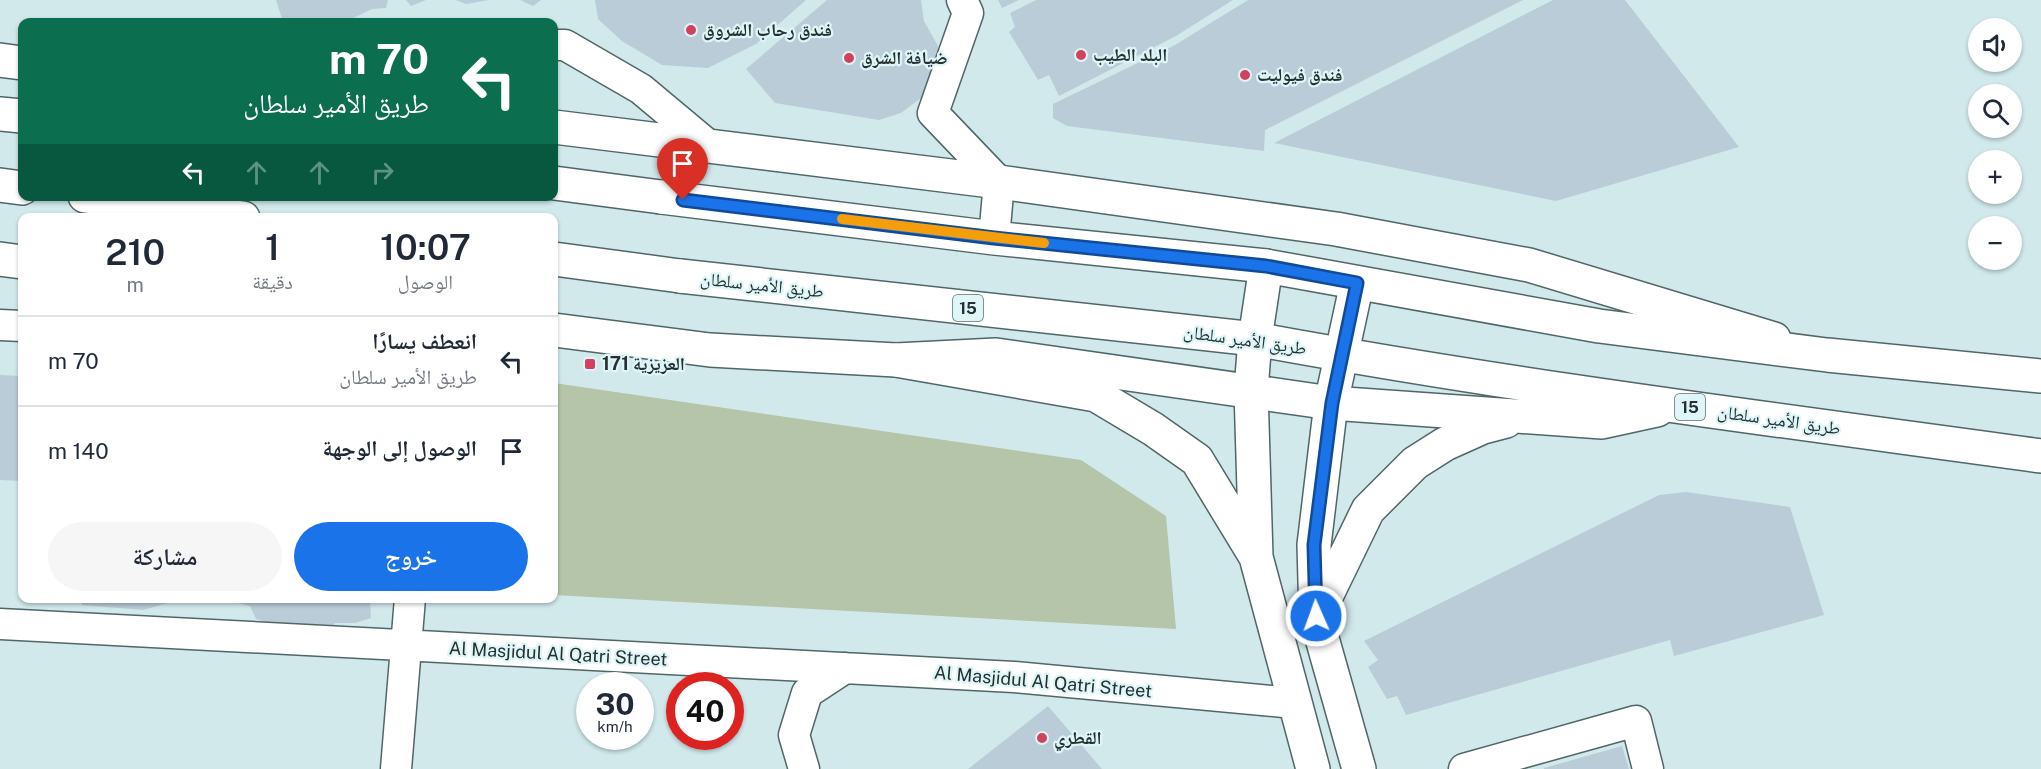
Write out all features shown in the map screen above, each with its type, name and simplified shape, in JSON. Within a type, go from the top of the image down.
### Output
[{"type":"main road","points":[[0,60],[18,62]]},
{"type":"main road","points":[[0,114],[18,116]]},
{"type":"main road","points":[[558,127],[999,182],[1336,229],[1529,265],[1827,355]]},
{"type":"main road","points":[[558,184],[994,238],[1266,266],[1599,326],[1827,355],[2041,376]]},
{"type":"main road","points":[[0,185],[18,187]]},
{"type":"main road","points":[[121,201],[207,213]]},
{"type":"main road","points":[[0,259],[18,261]]},
{"type":"main road","name":"طريق الأمير سلطان","points":[[558,260],[681,276],[1255,339],[1340,355],[2041,456]]},
{"type":"main road","points":[[1266,266],[1255,339],[1251,390],[1256,557],[1312,769]]},
{"type":"main road","points":[[1357,283],[1340,355],[1332,403],[1314,545],[1316,616],[1359,769]]},
{"type":"main road","points":[[558,331],[710,350],[896,360],[996,356],[1332,403],[1522,417],[1602,422],[1676,405]]},
{"type":"main road","points":[[896,360],[1096,396],[1153,429],[1197,460],[1256,557]]},
{"type":"main road","points":[[1316,616],[1368,510],[1415,463],[1445,444],[1483,427],[1522,417]]},
{"type":"street","points":[[962,0],[968,13],[933,113],[999,182],[994,238]]},
{"type":"street","points":[[558,45],[565,45],[641,89],[708,145]]},
{"type":"street","points":[[0,325],[18,326]]},
{"type":"street","points":[[396,769],[410,603]]},
{"type":"street","name":"Al Masjidul Al Qatri Street","points":[[0,624],[1014,677],[1294,703]]},
{"type":"street","points":[[804,769],[794,735],[807,693],[845,668]]},
{"type":"street","points":[[1464,769],[1636,721],[1648,769]]},
{"type":"green space","points":[[558,384],[1081,460],[1166,516],[1176,629],[558,595]]},
{"type":"building","points":[[276,0],[388,0],[386,8],[372,9],[353,18],[282,18]]},
{"type":"building","points":[[406,0],[426,0],[411,6]]},
{"type":"building","points":[[456,0],[489,0],[466,4]]},
{"type":"building","points":[[520,0],[541,0],[533,6]]},
{"type":"building","name":"فندق رحاب الشروق","points":[[595,0],[806,0],[756,44],[708,68],[662,65],[622,41],[598,19]]},
{"type":"building","name":"ضيافة الشرق","points":[[827,0],[921,0],[924,21],[938,46],[938,75],[925,95],[901,113],[879,120],[775,103],[746,69]]},
{"type":"building","points":[[998,0],[1019,0],[1002,8]]},
{"type":"building","name":"البلد الطيب","points":[[1036,0],[1233,0],[1176,36],[1059,96],[1049,75],[1038,80],[1009,32],[1015,27],[1010,13]]},
{"type":"building","name":"فندق فيوليت","points":[[1248,0],[1523,0],[1265,130],[1264,151],[1067,126],[1053,118],[1053,104],[1175,45]]},
{"type":"building","points":[[1553,0],[1625,0],[1739,147],[1556,201],[1274,143]]},
{"type":"building","points":[[0,375],[18,376],[18,481],[0,480]]},
{"type":"building","points":[[1686,492],[1790,507],[1824,615],[1674,656],[1670,640],[1406,715],[1397,696],[1387,699],[1368,667],[1378,660],[1364,641],[1659,495]]},
{"type":"building","points":[[81,603],[168,603],[143,610],[82,605]]},
{"type":"building","points":[[238,603],[370,603],[371,618],[355,623],[335,623],[331,629],[286,628],[256,619],[250,606]]},
{"type":"building","name":"القطري","points":[[1048,706],[1102,769],[968,769]]},
{"type":"building","points":[[1622,746],[1629,769],[1544,769],[1544,768]]},
{"type":"slow traffic","points":[[842,219],[1044,243]]},
{"type":"place","name":"فندق رحاب الشروق","points":[[691,30]]},
{"type":"place","name":"البلد الطيب","points":[[1081,55]]},
{"type":"place","name":"ضيافة الشرق","points":[[849,58]]},
{"type":"place","name":"فندق فيوليت","points":[[1245,75]]},
{"type":"place","name":"العزيزية 171","points":[[590,364]]},
{"type":"place","name":"القطري","points":[[1042,738]]},
{"type":"route","points":[[683,200],[994,238],[1266,266],[1357,283],[1340,355],[1332,403],[1314,545],[1316,616]]}]
